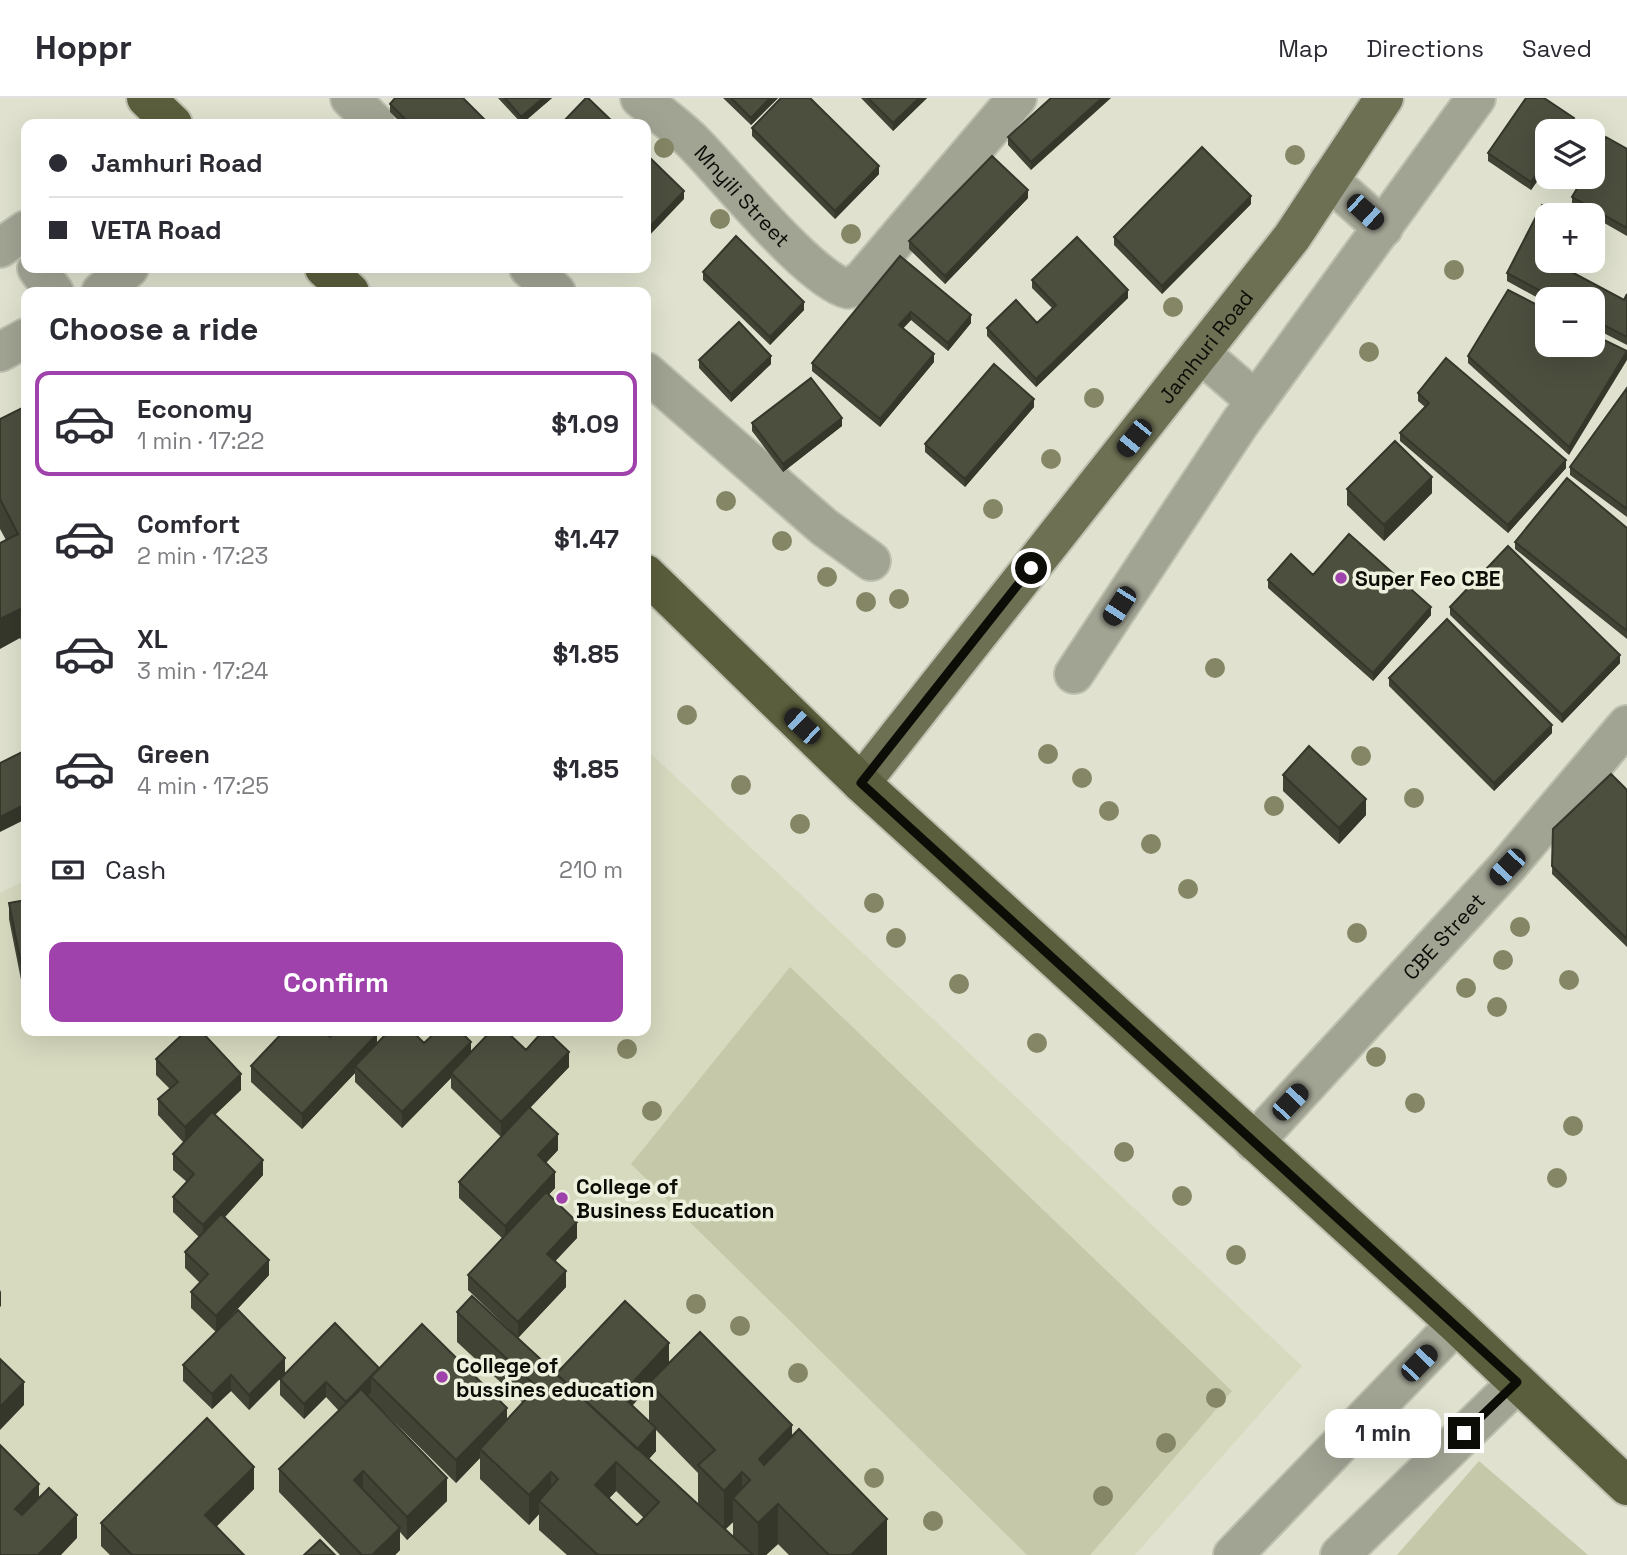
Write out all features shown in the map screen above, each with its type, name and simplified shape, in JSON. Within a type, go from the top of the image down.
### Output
[{"type":"highway","points":[[329,273],[345,287]]},
{"type":"highway","points":[[651,579],[861,783],[1456,1324],[1627,1486]]},
{"type":"main road","name":"Jamhuri Road","points":[[861,783],[1292,237],[1384,98]]},
{"type":"street","points":[[350,98],[371,119]]},
{"type":"street","name":"Mnyili Street","points":[[639,98],[691,140],[794,249],[835,286],[848,289],[862,280],[1005,103]]},
{"type":"street","points":[[1074,674],[1256,401],[1383,229],[1473,99]]},
{"type":"street","points":[[1329,180],[1383,229]]},
{"type":"street","points":[[107,287],[123,273]]},
{"type":"street","points":[[535,273],[550,287]]},
{"type":"street","points":[[0,352],[21,341]]},
{"type":"street","points":[[1200,353],[1256,401]]},
{"type":"street","points":[[651,376],[824,527],[872,561]]},
{"type":"street","name":"CBE Street","points":[[1254,1142],[1507,867],[1627,725]]},
{"type":"street","points":[[1233,1555],[1456,1324]]},
{"type":"street","points":[[1340,1555],[1517,1382]]},
{"type":"shaded area","name":"College of Business Education","points":[[651,754],[1302,1366],[1135,1555],[0,1555],[0,893],[21,882],[21,1036],[651,1036]]},
{"type":"shaded area","points":[[790,967],[1232,1391],[1090,1555],[1027,1555],[631,1164]]},
{"type":"shaded area","points":[[1479,1461],[1588,1555],[1397,1555]]},
{"type":"building","points":[[395,98],[463,98],[484,119],[405,119],[390,104]]},
{"type":"building","points":[[505,98],[543,98],[521,117]]},
{"type":"building","points":[[588,98],[610,119],[566,119]]},
{"type":"building","points":[[731,98],[770,98],[751,118]]},
{"type":"building","points":[[781,98],[810,98],[879,166],[835,211],[752,128]]},
{"type":"building","points":[[868,98],[919,98],[893,123]]},
{"type":"building","points":[[1051,98],[1102,98],[1031,162],[1008,137]]},
{"type":"building","points":[[1526,98],[1544,98],[1574,118],[1535,119],[1535,176],[1531,182],[1488,153]]},
{"type":"building","points":[[1605,139],[1627,149],[1627,228],[1605,216],[1605,203],[1583,203],[1572,197],[1577,189],[1605,189]]},
{"type":"building","points":[[1202,147],[1251,196],[1162,286],[1114,237]]},
{"type":"building","points":[[992,156],[1028,190],[945,276],[909,241]]},
{"type":"building","points":[[651,159],[684,191],[651,226]]},
{"type":"building","points":[[1535,219],[1535,273],[1573,273],[1600,287],[1535,288],[1507,273]]},
{"type":"building","points":[[736,236],[804,302],[770,337],[703,272]]},
{"type":"building","points":[[1077,237],[1128,290],[1036,379],[987,328],[1016,300],[1037,323],[1056,305],[1032,280]]},
{"type":"building","points":[[900,256],[971,315],[948,343],[911,312],[899,325],[934,354],[880,419],[812,363]]},
{"type":"building","points":[[1508,290],[1535,304],[1535,357],[1605,357],[1605,340],[1627,351],[1569,447],[1468,356]]},
{"type":"building","points":[[1605,290],[1624,300],[1627,294],[1627,337],[1605,326]]},
{"type":"building","points":[[739,322],[771,356],[731,394],[699,360]]},
{"type":"building","points":[[1446,358],[1566,460],[1508,525],[1400,433],[1429,403],[1418,393]]},
{"type":"building","points":[[994,364],[1034,399],[965,479],[925,444]]},
{"type":"building","points":[[811,378],[842,418],[783,464],[752,423]]},
{"type":"building","points":[[1627,388],[1627,509],[1570,467]]},
{"type":"building","points":[[21,408],[21,611],[0,619],[0,543],[18,534],[0,499],[0,419]]},
{"type":"building","points":[[1395,441],[1432,477],[1384,525],[1347,489]]},
{"type":"building","points":[[1567,478],[1627,528],[1627,631],[1515,542]]},
{"type":"building","points":[[1349,534],[1431,607],[1373,673],[1268,580],[1291,554],[1313,575]]},
{"type":"building","points":[[1508,546],[1620,655],[1562,715],[1450,607]]},
{"type":"building","points":[[1447,619],[1552,725],[1494,783],[1389,678]]},
{"type":"building","points":[[1309,746],[1366,799],[1339,828],[1283,775]]},
{"type":"building","points":[[21,752],[21,806],[0,817],[0,763]]},
{"type":"building","points":[[1611,774],[1627,790],[1627,939],[1552,866],[1553,829]]},
{"type":"building","points":[[21,901],[21,964],[9,903]]},
{"type":"building","points":[[181,1036],[206,1036],[241,1074],[185,1127],[158,1099],[178,1082],[156,1059]]},
{"type":"building","points":[[279,1036],[375,1036],[302,1114],[251,1066]]},
{"type":"building","points":[[384,1036],[417,1036],[424,1043],[432,1036],[465,1036],[471,1042],[402,1112],[355,1066]]},
{"type":"building","points":[[486,1036],[511,1036],[526,1050],[539,1036],[552,1036],[569,1052],[501,1122],[451,1073]]},
{"type":"building","points":[[529,1107],[558,1134],[538,1155],[555,1172],[505,1226],[459,1182]]},
{"type":"building","points":[[212,1112],[263,1160],[203,1225],[173,1197],[194,1174],[173,1154]]},
{"type":"building","points":[[546,1192],[577,1222],[547,1254],[566,1271],[518,1322],[468,1275]]},
{"type":"building","points":[[221,1214],[269,1260],[216,1316],[191,1292],[208,1274],[185,1252]]},
{"type":"building","points":[[472,1296],[753,1555],[598,1555],[539,1501],[558,1479],[551,1472],[529,1495],[480,1449],[537,1387],[457,1312]],"holes":[[[616,1462],[659,1502],[637,1525],[595,1485]]]},
{"type":"building","points":[[625,1301],[669,1343],[621,1395],[656,1428],[637,1449],[556,1374]]},
{"type":"building","points":[[238,1310],[285,1358],[249,1395],[231,1375],[212,1394],[183,1365]]},
{"type":"building","points":[[335,1323],[379,1368],[346,1402],[326,1382],[304,1404],[280,1379]]},
{"type":"building","points":[[422,1324],[507,1408],[456,1460],[371,1377]]},
{"type":"building","points":[[700,1332],[792,1425],[759,1459],[764,1465],[799,1429],[887,1519],[851,1555],[829,1555],[778,1504],[758,1523],[733,1498],[750,1480],[742,1472],[724,1491],[698,1465],[715,1450],[649,1383]]},
{"type":"building","points":[[0,1359],[24,1382],[0,1407]]},
{"type":"building","points":[[361,1389],[447,1478],[407,1517],[363,1471],[354,1480],[400,1528],[372,1555],[362,1555],[279,1469]]},
{"type":"building","points":[[207,1418],[254,1467],[205,1515],[244,1555],[132,1555],[101,1523]]},
{"type":"building","points":[[0,1445],[39,1484],[15,1509],[22,1515],[49,1488],[77,1515],[38,1555],[0,1555]]},
{"type":"building","points":[[320,1540],[335,1555],[304,1555]]},
{"type":"place","name":"Super Feo CBE","points":[[1341,578]]},
{"type":"place","name":"College of Business Education","points":[[562,1198]]},
{"type":"place","name":"College of bussines education","points":[[442,1377]]},
{"type":"route","points":[[1031,568],[861,783],[1517,1382],[1464,1433]]}]
